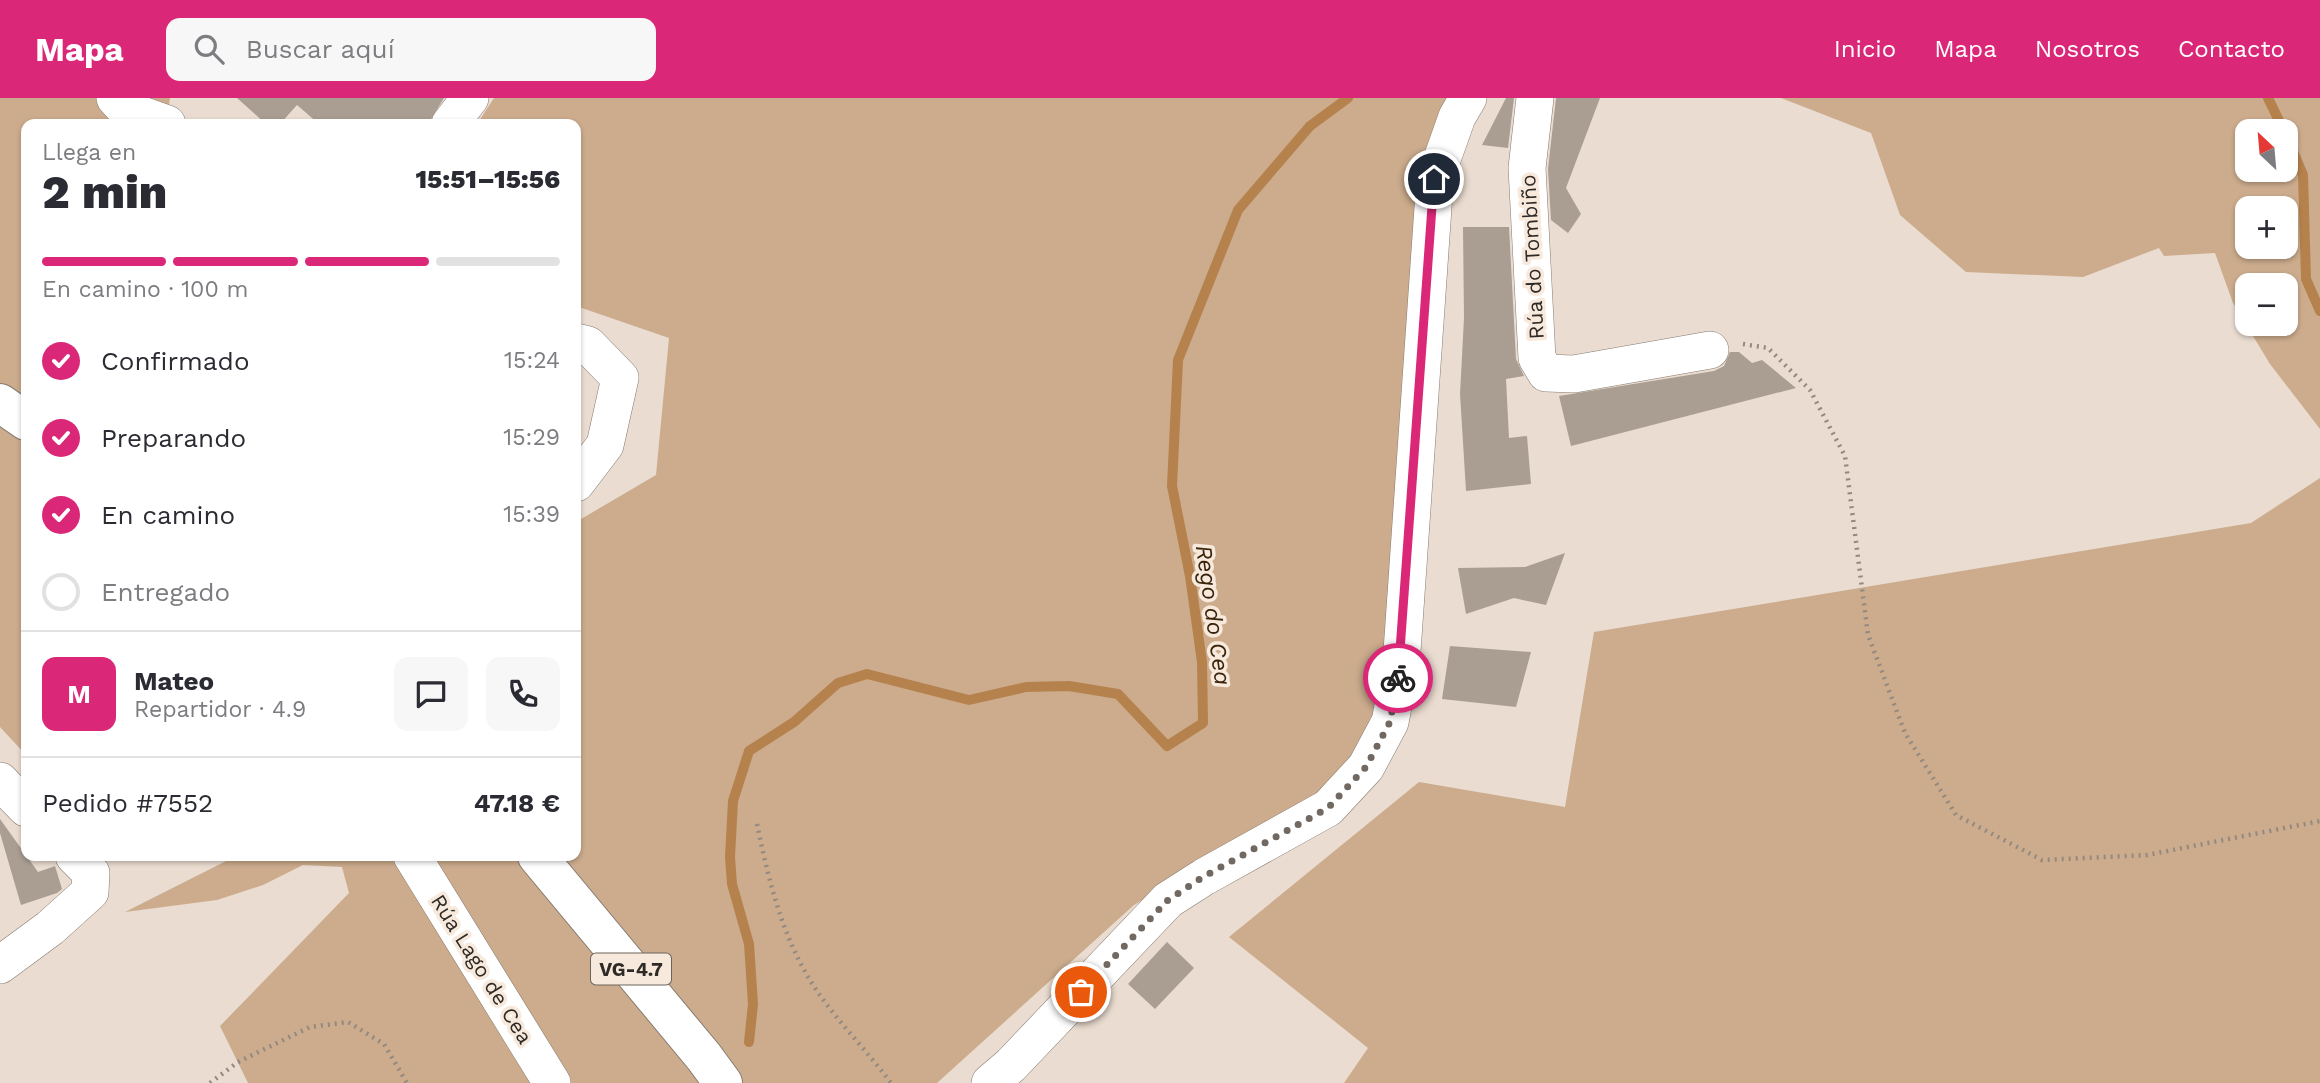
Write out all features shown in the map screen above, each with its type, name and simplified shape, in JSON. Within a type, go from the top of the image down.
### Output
[{"type":"highway","points":[[0,403],[21,418]]},
{"type":"highway","name":"VG-4.7","points":[[541,861],[723,1083]]},
{"type":"street","points":[[115,98],[125,109],[153,119]]},
{"type":"street","points":[[454,119],[470,98]]},
{"type":"street","points":[[990,1083],[1011,1065],[1168,900],[1203,877],[1328,808],[1366,767],[1390,722],[1401,666],[1434,179],[1457,117],[1468,98]]},
{"type":"street","name":"Rúa do Tombiño","points":[[1535,98],[1527,169],[1537,358],[1546,373],[1574,374],[1710,349]]},
{"type":"street","points":[[581,343],[588,345],[620,378],[581,469]]},
{"type":"street","points":[[0,781],[21,803]]},
{"type":"street","points":[[0,965],[50,929],[90,892],[91,873],[79,861]]},
{"type":"street","name":"Rúa Lago de Cea","points":[[415,861],[552,1083]]},
{"type":"path","points":[[1710,349],[1742,344],[1768,348],[1810,390],[1845,456],[1868,635],[1905,733],[1956,815],[2042,860],[2147,855],[2320,821]]},
{"type":"path","points":[[757,824],[769,884],[789,938],[817,990],[891,1083]]},
{"type":"path","points":[[210,1083],[238,1062],[310,1027],[348,1021],[384,1044],[407,1083]]},
{"type":"shaded area","points":[[0,98],[170,98],[167,119],[21,119],[21,750],[0,727]]},
{"type":"shaded area","points":[[494,98],[1471,98],[1435,179],[1401,666],[1366,767],[1134,905],[937,1083],[248,1083],[220,1026],[349,893],[342,867],[303,865],[263,885],[217,900],[125,912],[226,861],[581,861],[581,519],[656,475],[669,338],[581,308],[581,119],[480,119]]},
{"type":"shaded area","points":[[1781,98],[2320,98],[2320,429],[2270,364],[2253,336],[2298,336],[2298,273],[2235,273],[2235,306],[2215,253],[2164,256],[2159,248],[2083,277],[1966,272],[1900,215],[1871,133]]},
{"type":"shaded area","points":[[2320,478],[2320,1083],[1344,1083],[1368,1048],[1229,937],[1419,782],[1565,807],[1594,632],[2251,523]]},
{"type":"building","points":[[237,98],[444,98],[431,119],[313,119],[297,105],[284,119],[260,119]]},
{"type":"building","points":[[1506,98],[1514,98],[1508,148],[1482,145]]},
{"type":"building","points":[[1556,98],[1600,98],[1566,188],[1581,214],[1568,233],[1551,220],[1548,169]]},
{"type":"building","points":[[1463,227],[1509,227],[1516,359],[1524,376],[1506,379],[1509,438],[1527,436],[1531,484],[1466,491],[1460,394],[1464,318]]},
{"type":"building","points":[[1730,352],[1739,352],[1752,363],[1762,360],[1796,388],[1571,446],[1559,396],[1714,371],[1724,366]]},
{"type":"building","points":[[1565,553],[1546,605],[1514,598],[1466,614],[1458,568],[1525,567]]},
{"type":"building","points":[[1450,646],[1531,652],[1516,707],[1442,699]]},
{"type":"building","points":[[0,819],[21,848],[21,861],[30,861],[38,872],[55,866],[62,889],[21,905],[0,833]]},
{"type":"building","points":[[1167,942],[1194,968],[1155,1009],[1128,984]]},
{"type":"waterway","name":"Rego do Cea","points":[[749,1042],[753,1004],[749,944],[732,884],[730,857],[733,801],[749,751],[794,722],[838,683],[867,674],[969,700],[1026,687],[1069,686],[1118,694],[1167,746],[1203,723],[1202,662],[1190,576],[1172,486],[1178,360],[1238,210],[1310,126],[1348,98]]},
{"type":"waterway","name":"Rego do Cea","points":[[2268,98],[2278,119]]},
{"type":"waterway","name":"Rego do Cea","points":[[2298,163],[2303,175],[2306,279],[2320,311]]},
{"type":"way so far","points":[[1081,992],[1168,900],[1203,877],[1328,808],[1366,767],[1390,722],[1398,678]]},
{"type":"route","points":[[1398,678],[1401,666],[1434,179]]}]
